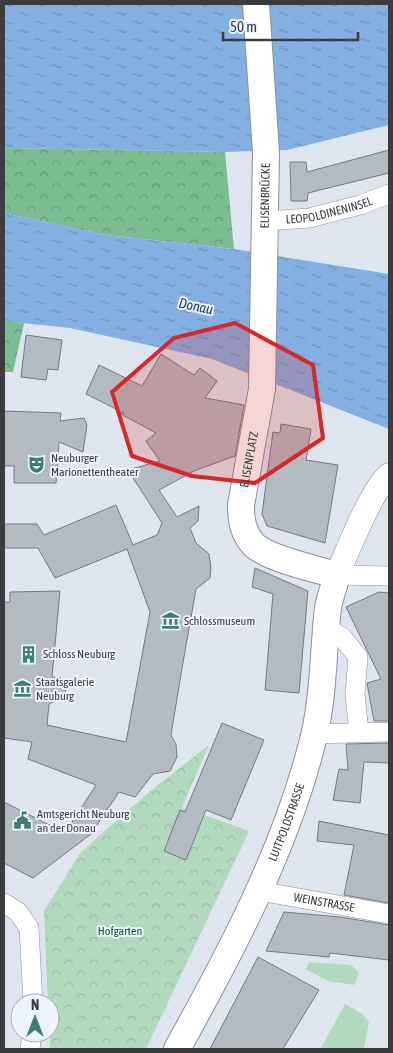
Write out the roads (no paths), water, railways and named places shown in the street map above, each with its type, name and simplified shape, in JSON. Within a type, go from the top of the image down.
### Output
[{"type":"main road","name":"ELISENBRÜCKE","points":[[256,4],[266,152],[262,389]]},
{"type":"main road","name":"ELISENPLATZ","points":[[262,389],[241,505],[245,530],[255,546],[270,553],[337,575]]},
{"type":"main road","name":"LUITPOLDSTRASSE","points":[[177,1049],[259,891],[290,813],[314,734],[327,629],[328,606],[337,575]]},
{"type":"street","name":"LEOPOLDINENINSEL","points":[[266,221],[309,218],[360,205],[389,194]]},
{"type":"street","points":[[389,475],[382,482],[356,532],[337,575],[389,576]]},
{"type":"street","points":[[327,629],[342,637],[358,657],[355,696],[359,732]]},
{"type":"street","points":[[314,734],[389,732]]},
{"type":"street","name":"WEINSTRASSE","points":[[259,891],[389,914]]},
{"type":"street","points":[[4,903],[18,912],[29,928],[32,993]]},
{"type":"water","points":[[4,4],[389,4],[389,125],[287,150],[225,152],[4,148]]},
{"type":"water","name":"Donau","points":[[4,213],[106,235],[234,249],[389,274],[389,429],[212,359],[70,328],[4,321]]},
{"type":"place","name":"Neuburger Marionettentheater","points":[[37,465]]},
{"type":"place","name":"Schlossmuseum","points":[[170,621]]},
{"type":"place","name":"Schloss Neuburg","points":[[29,654]]},
{"type":"place","name":"Staatsgalerie Neuburg","points":[[22,689]]},
{"type":"place","name":"Amtsgericht Neuburg an der Donau","points":[[23,821]]},
{"type":"park label","name":"Hofgarten","points":[[120,931]]}]
